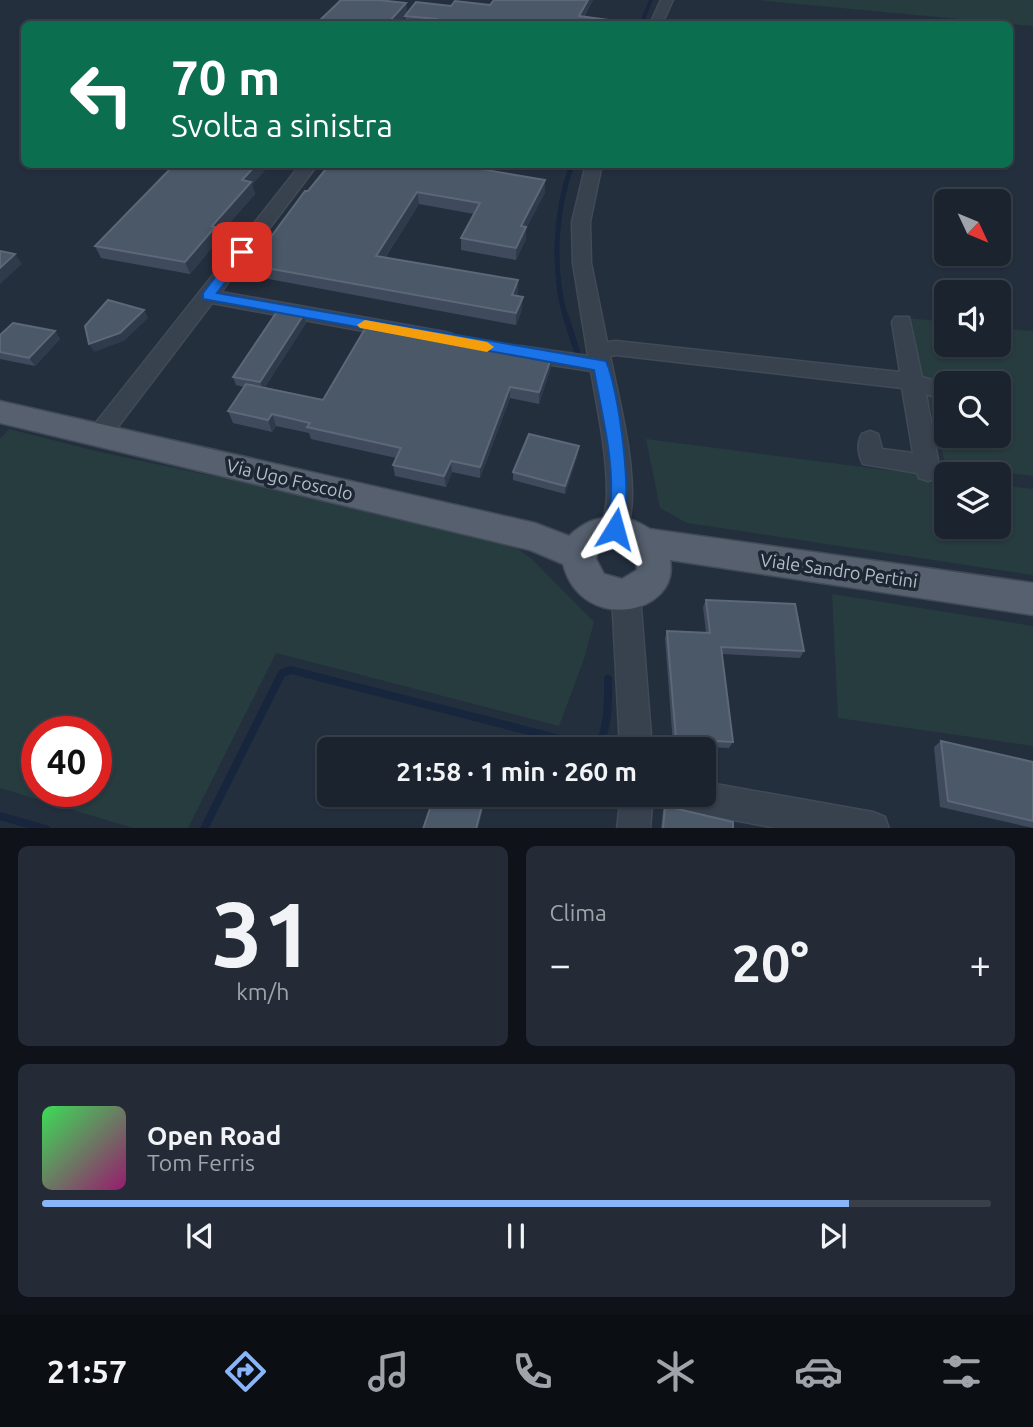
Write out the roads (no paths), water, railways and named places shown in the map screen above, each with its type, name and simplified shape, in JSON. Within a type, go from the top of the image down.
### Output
[{"type":"main road","name":"Via Ugo Foscolo","points":[[3,416],[99,435],[535,537],[578,555]]},
{"type":"main road","points":[[591,535],[630,537],[654,566],[649,580],[641,589],[626,595],[605,593],[593,587],[579,567],[578,555],[583,543],[591,535]]},
{"type":"main road","name":"Viale Sandro Pertini","points":[[630,537],[1033,599]]},
{"type":"street","points":[[657,21],[667,0]]},
{"type":"street","points":[[99,435],[307,168]]},
{"type":"street","points":[[593,168],[581,222],[583,262],[614,437],[620,495],[630,537]]},
{"type":"street","points":[[208,296],[461,342]]},
{"type":"street","points":[[870,440],[871,457],[927,468],[922,385],[902,322]]},
{"type":"street","points":[[501,349],[580,364],[599,358],[616,348],[922,385]]},
{"type":"street","points":[[626,595],[635,737]]},
{"type":"street","points":[[716,800],[873,828]]},
{"type":"street","points":[[633,828],[635,807]]},
{"type":"waterway","points":[[642,21],[651,0]]},
{"type":"waterway","points":[[565,316],[558,278],[557,240],[562,201],[571,168]]},
{"type":"waterway","points":[[565,314],[579,358]]},
{"type":"waterway","points":[[204,828],[282,673],[291,670],[587,746],[600,742],[603,734],[608,679]]},
{"type":"waterway","points":[[0,816],[42,828]]}]
